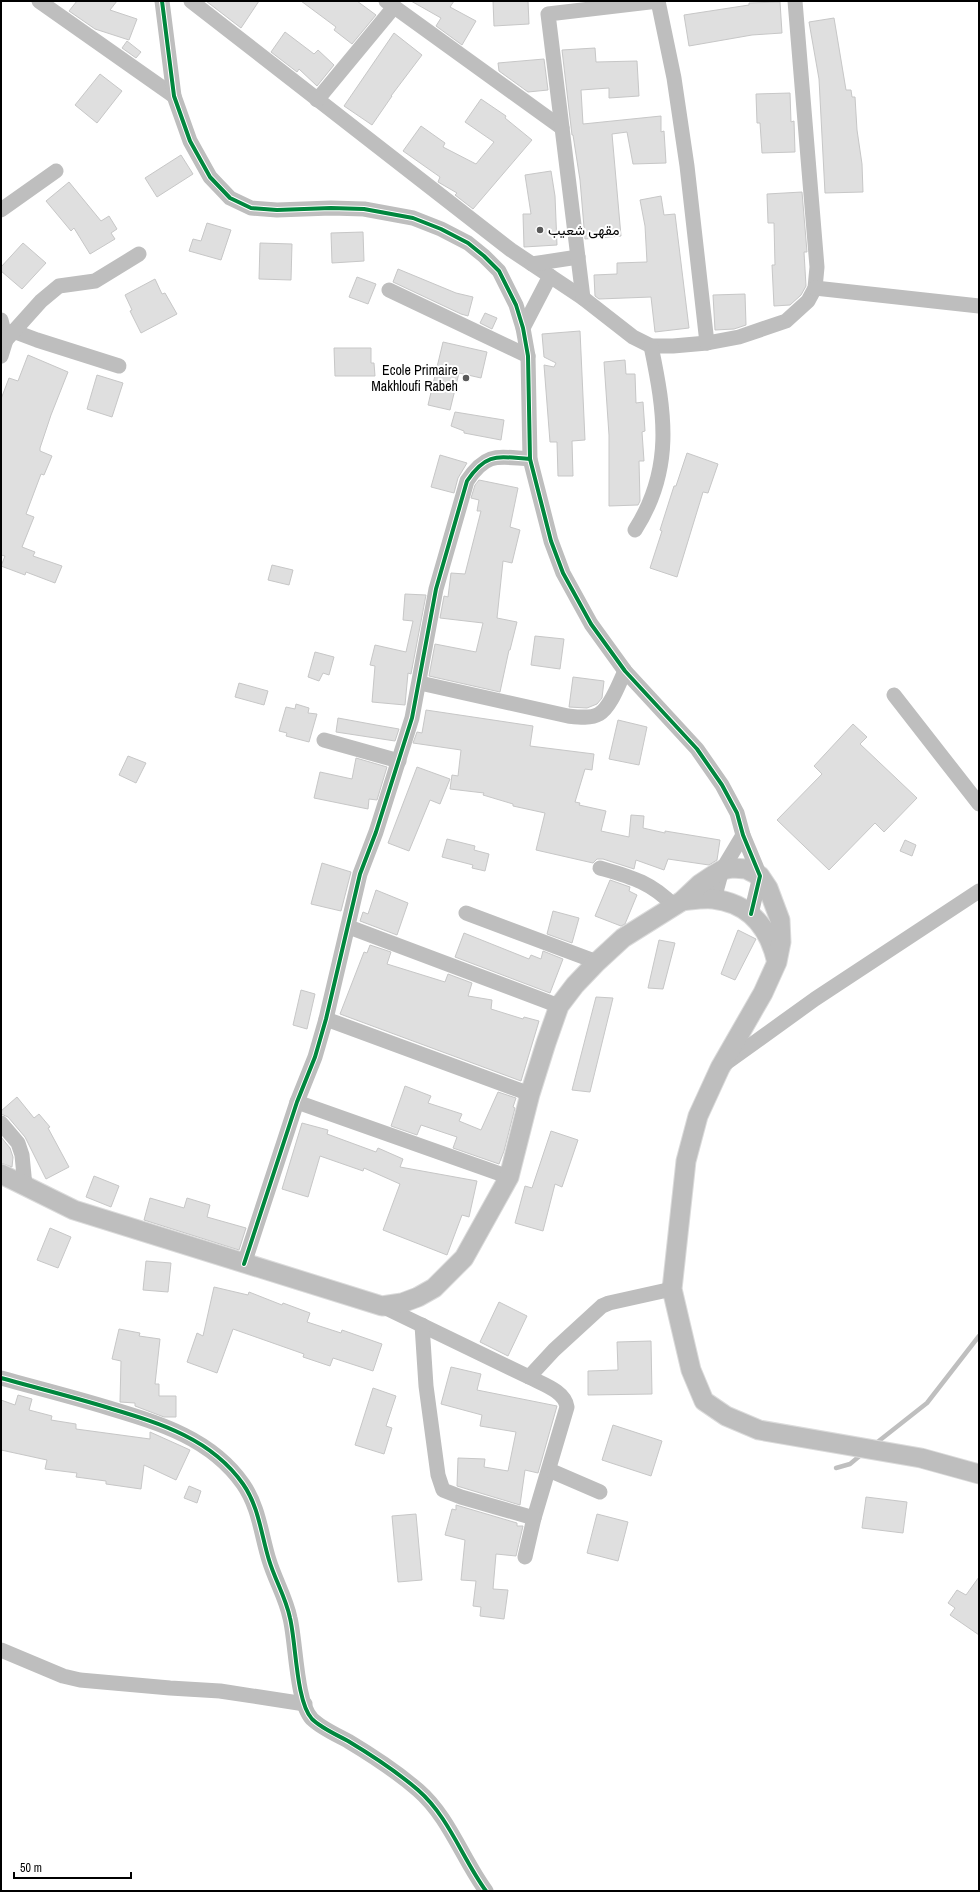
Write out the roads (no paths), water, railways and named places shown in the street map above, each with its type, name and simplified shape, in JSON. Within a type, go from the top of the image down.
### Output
[{"type":"main road","points":[[1,1174],[74,1210],[382,1306],[402,1303],[429,1291],[464,1258],[509,1177],[530,1094],[559,1006],[575,985],[596,962],[623,938],[678,903],[700,884],[722,870],[733,868],[746,869],[760,876],[768,888],[780,920],[781,942],[777,962],[763,993],[720,1068],[698,1116],[686,1161],[672,1289],[691,1370],[704,1401],[726,1416],[759,1430],[921,1458],[979,1474]]},
{"type":"main road","points":[[678,903],[714,899],[737,906],[751,914],[765,931],[773,944],[777,962]]},
{"type":"street","points":[[39,1],[174,96]]},
{"type":"street","points":[[162,1],[174,96],[190,140],[210,177],[230,198],[251,208],[278,210],[331,208],[364,209],[413,218],[441,229],[468,243],[499,271],[516,305],[523,328],[528,356],[530,459],[551,541],[563,573],[591,624],[625,671],[697,749],[722,785],[737,813],[743,835],[760,876],[751,914]]},
{"type":"street","points":[[191,1],[511,250],[583,298],[633,337],[651,346],[707,343],[739,337],[786,321],[808,301],[815,288],[817,267],[795,1]]},
{"type":"street","points":[[583,298],[548,7],[658,1],[674,78],[687,166],[707,343]]},
{"type":"street","points":[[317,100],[390,4],[562,128]]},
{"type":"street","points":[[1,210],[56,171]]},
{"type":"street","points":[[499,271],[511,250]]},
{"type":"street","points":[[1,356],[10,335],[52,291],[59,286],[95,280],[139,254]]},
{"type":"street","points":[[532,264],[578,257]]},
{"type":"street","points":[[523,328],[550,276]]},
{"type":"street","points":[[815,288],[979,306]]},
{"type":"street","points":[[389,290],[528,356]]},
{"type":"street","points":[[1,320],[10,335],[36,340],[119,366]]},
{"type":"street","points":[[635,530],[655,492],[663,456],[660,402],[651,346]]},
{"type":"street","points":[[244,1264],[297,1102],[315,1057],[349,927],[360,874],[399,761],[412,718],[420,683],[436,589],[467,480],[477,466],[486,460],[499,457],[530,459]]},
{"type":"street","points":[[420,683],[568,716],[585,717],[599,714],[611,700],[625,671]]},
{"type":"street","points":[[894,695],[979,804]]},
{"type":"street","points":[[324,740],[399,761]]},
{"type":"street","points":[[714,899],[722,870],[743,835]]},
{"type":"street","points":[[600,868],[646,883],[678,903]]},
{"type":"street","points":[[720,1068],[815,999],[979,891]]},
{"type":"street","points":[[466,913],[596,962]]},
{"type":"street","points":[[349,927],[559,1006]]},
{"type":"street","points":[[326,1019],[530,1094]]},
{"type":"street","points":[[297,1102],[509,1177]]},
{"type":"street","points":[[1,1123],[18,1142],[22,1155],[25,1186]]},
{"type":"street","points":[[529,1378],[554,1350],[602,1306],[609,1303],[672,1289]]},
{"type":"street","points":[[382,1306],[529,1378],[564,1397],[567,1401],[568,1407],[534,1518],[525,1557]]},
{"type":"street","points":[[422,1325],[426,1386],[438,1475],[443,1490],[461,1497],[534,1518]]},
{"type":"street","points":[[1,1378],[162,1424],[199,1443],[214,1454],[231,1471],[243,1485],[255,1509],[263,1532],[269,1560],[290,1617],[301,1691],[305,1704],[312,1718],[379,1760],[418,1790],[441,1814],[474,1875],[486,1891]]},
{"type":"street","points":[[549,1470],[600,1492]]},
{"type":"street","points":[[1,1650],[63,1676],[80,1680],[220,1691],[305,1704]]},
{"type":"waterway","points":[[875,1444],[927,1403],[979,1336]]},
{"type":"waterway","points":[[836,1468],[850,1464],[862,1454]]},
{"type":"place","name":"مقهى شعيب","points":[[540,230]]},
{"type":"place","name":"Ecole Primaire Makhloufi Rabeh","points":[[466,378]]}]
